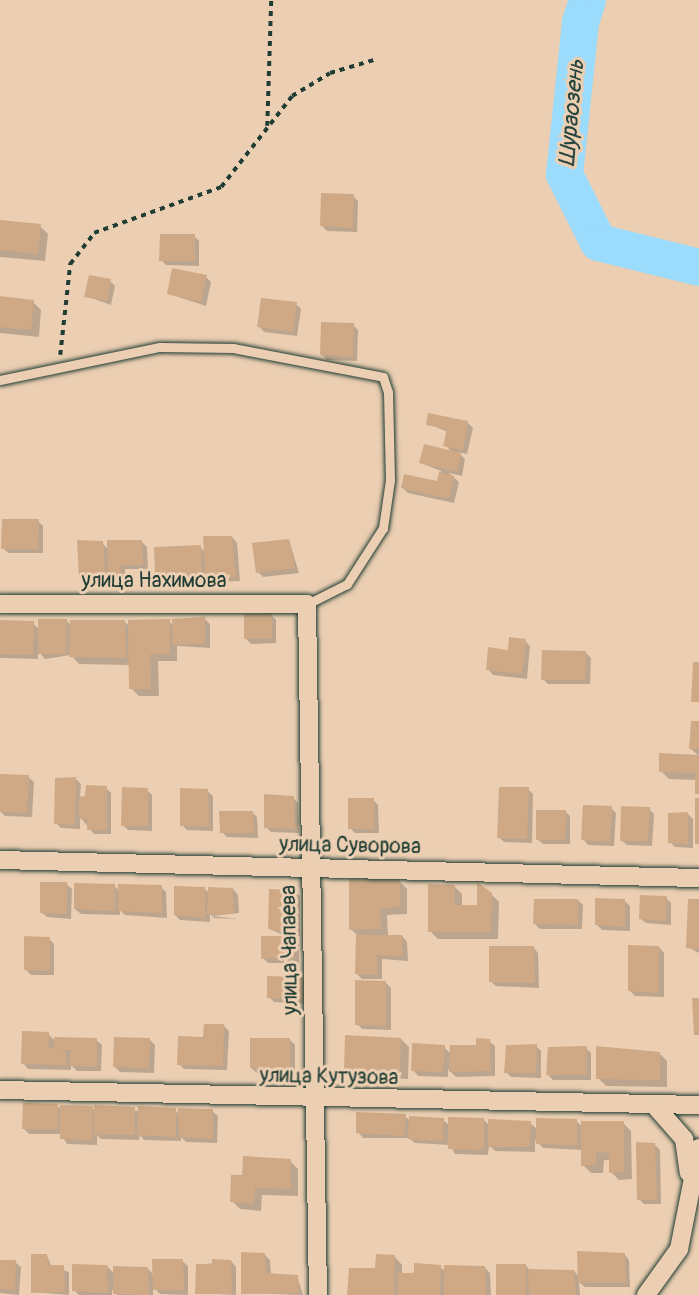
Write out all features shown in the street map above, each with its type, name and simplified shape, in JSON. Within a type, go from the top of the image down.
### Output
[{"type":"street","name":"улица Нахимова","points":[[0,604],[307,604]]},
{"type":"street","name":"улица Чапаева","points":[[307,604],[318,1295]]},
{"type":"street","name":"улица Суворова","points":[[0,860],[699,878]]},
{"type":"street","name":"улица Кутузова","points":[[0,1090],[315,1100],[656,1107],[699,1105]]},
{"type":"street","points":[[656,1107],[684,1139],[690,1177]]},
{"type":"street","points":[[646,1295],[679,1249],[690,1177],[699,1148]]},
{"type":"lane","points":[[0,380],[160,347],[233,348],[383,377],[388,392],[390,480],[383,528],[347,584],[307,604]]},
{"type":"path","points":[[267,128],[271,0]]},
{"type":"path","points":[[59,368],[70,264],[94,233],[221,187],[292,96],[330,72],[374,60]]},
{"type":"building","points":[[321,193],[354,194],[353,228],[320,226]]},
{"type":"building","points":[[0,220],[41,224],[38,254],[0,250]]},
{"type":"building","points":[[160,234],[195,234],[195,261],[159,261]]},
{"type":"building","points":[[172,268],[207,275],[201,302],[167,294]]},
{"type":"building","points":[[89,275],[111,279],[107,301],[84,297]]},
{"type":"building","points":[[0,296],[34,300],[31,330],[0,327]]},
{"type":"building","points":[[261,298],[297,302],[293,332],[257,327]]},
{"type":"building","points":[[321,322],[354,323],[353,357],[320,355]]},
{"type":"building","points":[[428,413],[468,421],[463,450],[443,446],[447,429],[426,425]]},
{"type":"building","points":[[424,444],[461,453],[457,472],[419,463]]},
{"type":"building","points":[[439,472],[454,476],[449,499],[401,488],[404,474],[437,481]]},
{"type":"building","points":[[2,519],[39,519],[38,549],[1,549]]},
{"type":"building","points":[[203,536],[232,536],[236,577],[205,577]]},
{"type":"building","points":[[289,539],[295,568],[256,573],[252,543]]},
{"type":"building","points":[[77,540],[103,541],[106,579],[79,579]]},
{"type":"building","points":[[107,540],[142,540],[143,565],[121,565],[121,581],[108,581]]},
{"type":"building","points":[[201,545],[202,578],[155,578],[154,547]]},
{"type":"building","points":[[272,613],[272,639],[244,639],[244,614]]},
{"type":"building","points":[[205,617],[205,643],[173,645],[172,619]]},
{"type":"building","points":[[38,619],[67,619],[66,654],[38,654]]},
{"type":"building","points":[[170,619],[170,654],[150,654],[151,689],[129,689],[128,620]]},
{"type":"building","points":[[0,620],[34,621],[33,655],[0,654]]},
{"type":"building","points":[[70,620],[125,620],[126,658],[69,657]]},
{"type":"building","points":[[509,637],[526,639],[522,674],[486,670],[488,647],[508,650]]},
{"type":"building","points":[[542,650],[586,651],[585,680],[541,680]]},
{"type":"building","points":[[693,662],[699,662],[699,702],[691,702]]},
{"type":"building","points":[[691,721],[699,721],[699,750],[689,749]]},
{"type":"building","points":[[659,753],[699,755],[699,794],[695,794],[695,773],[659,772]]},
{"type":"building","points":[[0,774],[29,775],[27,813],[0,812]]},
{"type":"building","points":[[76,777],[75,825],[54,824],[55,778]]},
{"type":"building","points":[[86,785],[107,786],[107,830],[87,830],[87,819],[79,819],[79,797],[85,796]]},
{"type":"building","points":[[122,787],[148,788],[148,826],[121,826]]},
{"type":"building","points":[[499,787],[529,787],[527,839],[497,838]]},
{"type":"building","points":[[180,788],[208,789],[209,827],[180,826]]},
{"type":"building","points":[[264,794],[294,796],[295,829],[264,828]]},
{"type":"building","points":[[348,798],[374,798],[374,829],[348,829]]},
{"type":"building","points":[[695,798],[699,798],[699,844],[695,844]]},
{"type":"building","points":[[583,805],[612,806],[610,842],[581,840]]},
{"type":"building","points":[[621,806],[650,807],[648,841],[620,841]]},
{"type":"building","points":[[536,810],[566,810],[565,840],[536,840]]},
{"type":"building","points":[[219,811],[253,811],[254,833],[220,833]]},
{"type":"building","points":[[688,812],[688,844],[668,843],[668,813]]},
{"type":"building","points":[[349,879],[400,879],[400,907],[380,908],[381,929],[349,930]]},
{"type":"building","points":[[40,882],[67,882],[67,914],[40,913]]},
{"type":"building","points":[[477,882],[492,893],[491,932],[428,932],[428,884],[455,885],[455,905],[477,905]]},
{"type":"building","points":[[74,883],[115,884],[115,911],[74,909]]},
{"type":"building","points":[[118,884],[162,885],[162,913],[118,911]]},
{"type":"building","points":[[174,886],[205,887],[205,918],[174,915]]},
{"type":"building","points":[[208,887],[233,888],[234,914],[207,914]]},
{"type":"building","points":[[269,889],[296,890],[295,932],[268,929]]},
{"type":"building","points":[[640,895],[667,896],[666,921],[639,919]]},
{"type":"building","points":[[595,898],[625,899],[625,927],[595,925]]},
{"type":"building","points":[[534,899],[578,899],[578,925],[533,924]]},
{"type":"building","points":[[688,899],[699,899],[699,949],[686,948]]},
{"type":"building","points":[[356,935],[402,935],[403,956],[377,955],[378,975],[355,974]]},
{"type":"building","points":[[24,936],[50,937],[50,971],[24,970]]},
{"type":"building","points":[[261,936],[294,936],[294,958],[261,959]]},
{"type":"building","points":[[628,945],[659,946],[659,993],[628,991]]},
{"type":"building","points":[[489,946],[534,946],[535,983],[489,982]]},
{"type":"building","points":[[267,976],[303,977],[304,999],[267,998]]},
{"type":"building","points":[[355,980],[386,981],[386,1026],[355,1025]]},
{"type":"building","points":[[692,998],[699,998],[699,1035],[694,1035]]},
{"type":"building","points":[[204,1024],[224,1024],[223,1066],[177,1065],[178,1036],[203,1037]]},
{"type":"building","points":[[22,1031],[49,1032],[49,1047],[66,1052],[66,1065],[21,1064]]},
{"type":"building","points":[[345,1035],[401,1038],[400,1072],[344,1070]]},
{"type":"building","points":[[54,1037],[97,1038],[97,1067],[70,1066],[70,1050],[54,1050]]},
{"type":"building","points":[[114,1037],[150,1038],[149,1068],[113,1067]]},
{"type":"building","points":[[250,1038],[290,1038],[290,1069],[250,1068]]},
{"type":"building","points":[[476,1038],[490,1039],[491,1071],[449,1072],[450,1045],[476,1045]]},
{"type":"building","points":[[412,1043],[445,1045],[443,1072],[411,1071]]},
{"type":"building","points":[[537,1044],[536,1073],[504,1073],[506,1045]]},
{"type":"building","points":[[587,1046],[587,1075],[546,1075],[548,1047]]},
{"type":"building","points":[[596,1046],[660,1052],[660,1080],[596,1079]]},
{"type":"building","points":[[23,1103],[58,1104],[58,1129],[22,1129]]},
{"type":"building","points":[[60,1105],[93,1106],[92,1140],[60,1139]]},
{"type":"building","points":[[94,1105],[135,1107],[135,1135],[94,1135]]},
{"type":"building","points":[[138,1106],[176,1108],[176,1137],[137,1135]]},
{"type":"building","points":[[178,1108],[213,1109],[213,1139],[179,1137]]},
{"type":"building","points":[[356,1112],[406,1114],[404,1136],[356,1133]]},
{"type":"building","points":[[409,1116],[444,1118],[443,1141],[408,1139]]},
{"type":"building","points":[[448,1117],[484,1118],[484,1150],[448,1149]]},
{"type":"building","points":[[536,1118],[577,1119],[577,1145],[536,1144]]},
{"type":"building","points":[[488,1119],[531,1121],[530,1147],[488,1147]]},
{"type":"building","points":[[581,1121],[624,1121],[624,1172],[609,1173],[609,1153],[596,1152],[596,1165],[581,1166]]},
{"type":"building","points":[[636,1142],[655,1143],[657,1200],[637,1200]]},
{"type":"building","points":[[243,1156],[291,1159],[291,1189],[255,1188],[254,1204],[230,1202],[231,1175],[242,1175]]},
{"type":"building","points":[[577,1251],[625,1253],[626,1283],[578,1283]]},
{"type":"building","points":[[241,1252],[265,1253],[266,1273],[298,1275],[299,1293],[241,1294]]},
{"type":"building","points":[[31,1254],[47,1254],[48,1265],[64,1265],[65,1292],[31,1293]]},
{"type":"building","points":[[376,1254],[395,1255],[394,1295],[347,1295],[349,1268],[375,1268]]},
{"type":"building","points":[[152,1259],[183,1259],[184,1290],[153,1290]]},
{"type":"building","points":[[212,1259],[231,1260],[232,1294],[195,1294],[196,1264],[212,1264]]},
{"type":"building","points":[[0,1260],[16,1260],[15,1290],[0,1289]]},
{"type":"building","points":[[414,1263],[441,1265],[440,1295],[397,1295],[398,1273],[414,1273]]},
{"type":"building","points":[[72,1264],[107,1265],[108,1293],[72,1291]]},
{"type":"building","points":[[496,1264],[526,1264],[526,1295],[496,1295]]},
{"type":"building","points":[[444,1265],[485,1266],[486,1295],[444,1295]]},
{"type":"building","points":[[113,1266],[148,1267],[149,1295],[113,1294]]},
{"type":"building","points":[[528,1269],[574,1270],[576,1295],[529,1295]]},
{"type":"waterway","name":"Шураозень","points":[[587,0],[580,22],[564,174],[598,242],[699,267]]}]
